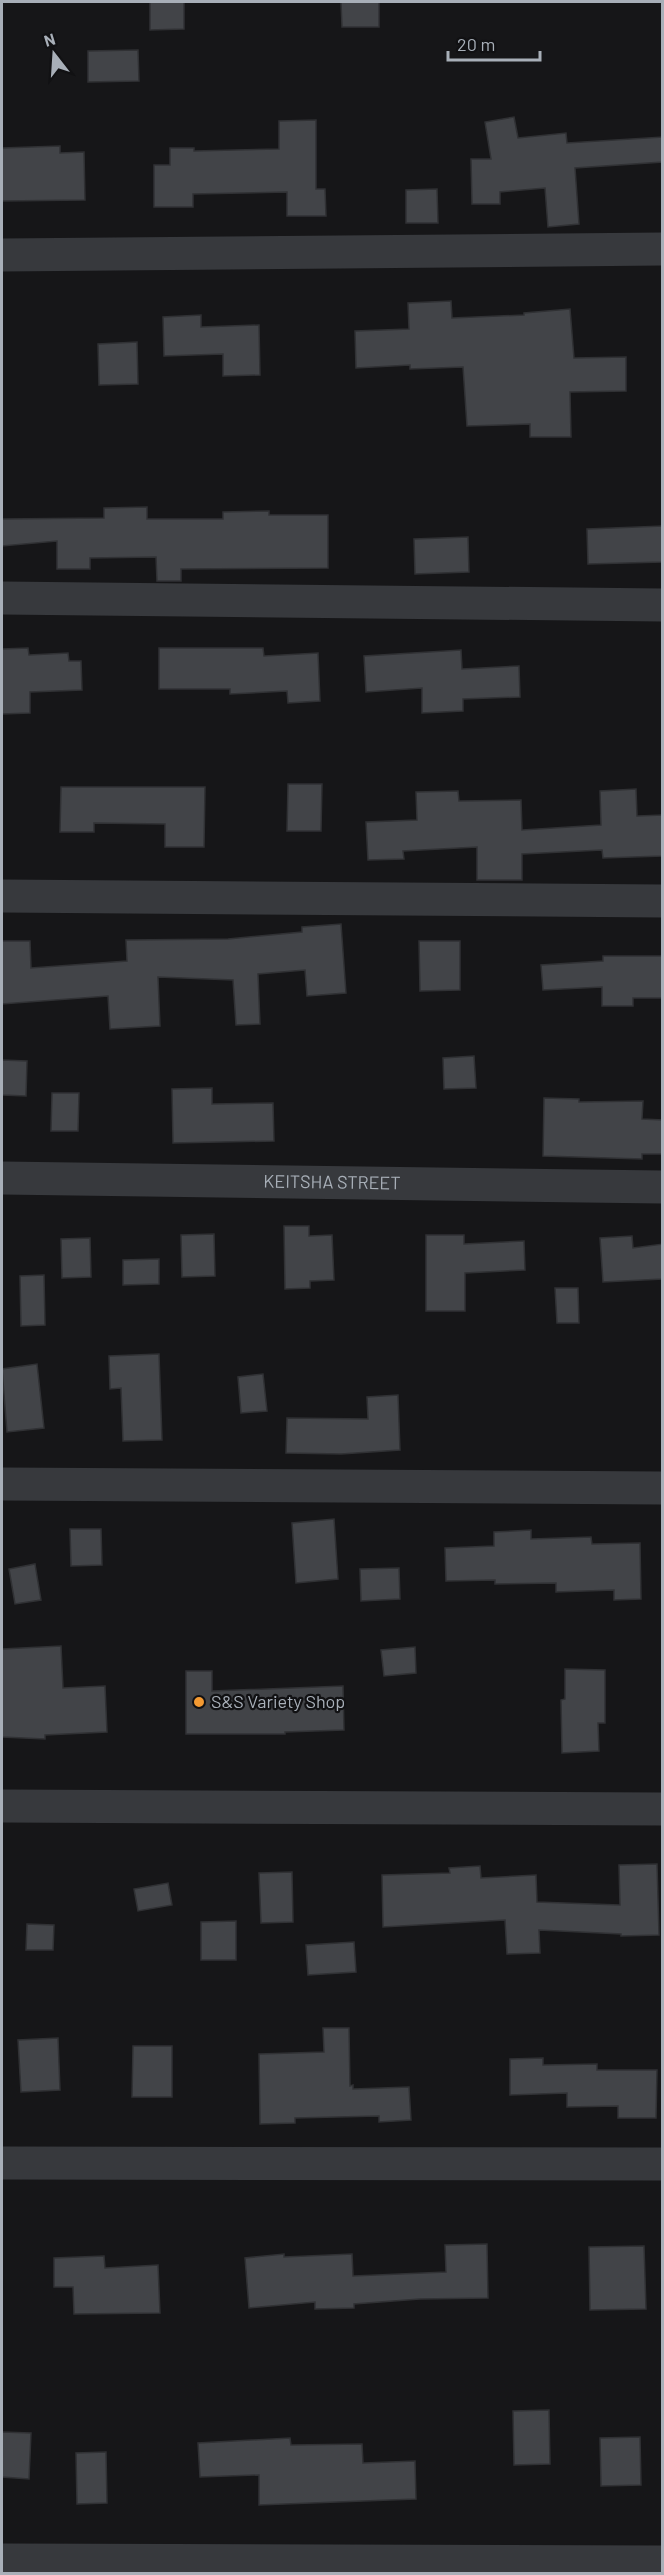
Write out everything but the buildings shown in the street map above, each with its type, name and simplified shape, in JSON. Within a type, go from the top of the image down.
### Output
[{"type":"street","points":[[2,255],[663,249]]},
{"type":"street","points":[[2,598],[663,605]]},
{"type":"street","points":[[2,896],[663,900]]},
{"type":"street","name":"KEITSHA STREET","points":[[2,1178],[663,1187]]},
{"type":"street","points":[[2,1484],[663,1488]]},
{"type":"street","points":[[2,1806],[663,1809]]},
{"type":"street","points":[[2,2163],[663,2164]]},
{"type":"street","points":[[2,2560],[663,2562]]},
{"type":"place","name":"S&S Variety Shop","points":[[199,1702]]}]
